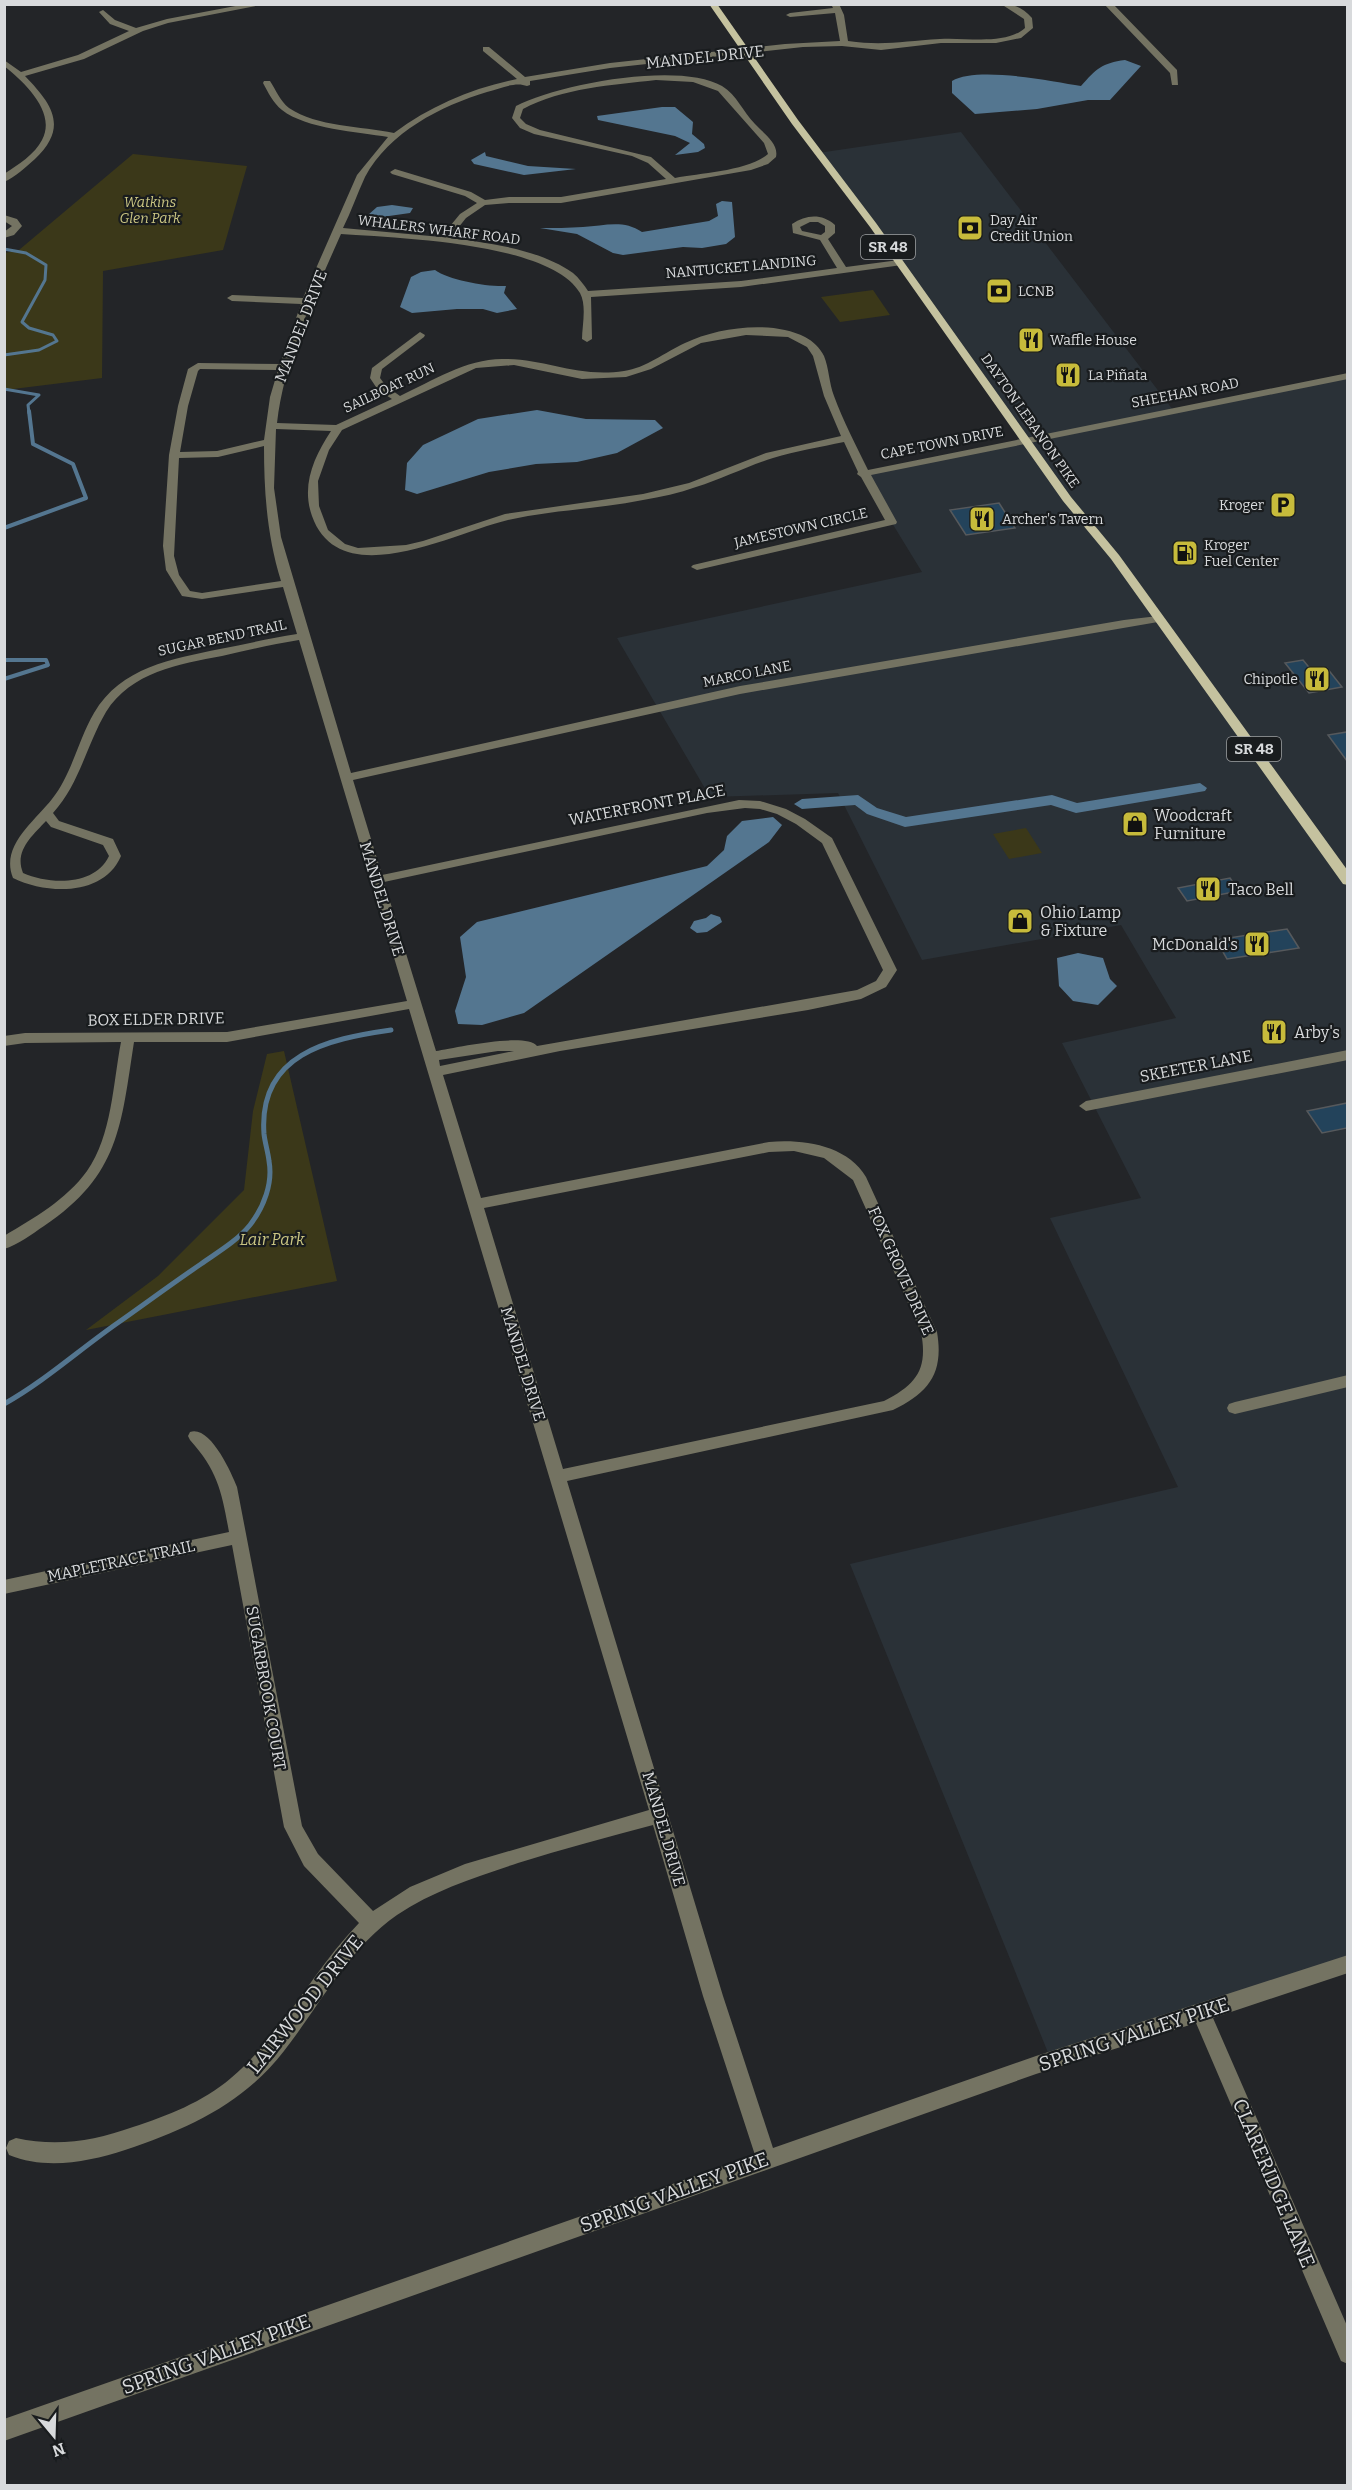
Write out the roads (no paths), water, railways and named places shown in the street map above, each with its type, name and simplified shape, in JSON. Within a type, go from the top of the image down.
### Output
[{"type":"main road","name":"DAYTON LEBANON PIKE","points":[[713,4],[795,122],[899,263],[1067,499],[1115,557],[1347,881]]},
{"type":"street","points":[[19,75],[81,57],[136,31],[185,16],[261,4]]},
{"type":"street","name":"MANDEL DRIVE","points":[[766,2159],[713,1996],[287,583],[275,537],[269,488],[269,442],[283,367],[307,301],[369,162],[392,135],[446,105],[522,80],[573,71],[844,43],[888,46],[1003,39],[1025,32],[1029,28],[1028,18],[1020,11],[1005,4]]},
{"type":"street","points":[[1108,4],[1174,72],[1175,83]]},
{"type":"street","points":[[790,15],[836,7],[844,43]]},
{"type":"street","points":[[103,12],[112,22],[136,31]]},
{"type":"street","points":[[486,49],[543,96]]},
{"type":"street","points":[[4,62],[48,107],[52,124],[39,151],[4,179]]},
{"type":"street","points":[[442,241],[463,216],[483,203],[509,200],[561,200],[759,165],[770,159],[773,150],[748,123],[728,95],[716,87],[695,80],[675,77],[648,78],[543,96],[519,108],[516,118],[520,126],[550,137],[639,156],[655,163],[672,180]]},
{"type":"street","points":[[267,83],[280,105],[292,113],[392,135]]},
{"type":"street","points":[[395,172],[468,194],[483,203]]},
{"type":"street","points":[[4,218],[14,221],[17,226],[11,233],[4,235]]},
{"type":"street","name":"WHALERS WHARF ROAD","points":[[339,231],[500,249],[543,260],[567,273],[586,294]]},
{"type":"street","points":[[823,238],[843,271]]},
{"type":"street","name":"NANTUCKET LANDING","points":[[586,294],[741,284],[899,263]]},
{"type":"street","points":[[586,294],[587,339]]},
{"type":"street","points":[[232,298],[307,301]]},
{"type":"street","name":"SAILBOAT RUN","points":[[848,438],[770,455],[683,488],[623,500],[505,517],[426,544],[406,548],[357,551],[341,546],[323,531],[314,506],[313,481],[324,450],[338,428],[473,366],[492,361],[510,361],[577,376],[603,377],[650,368],[688,344],[707,337],[753,331],[775,332],[796,337],[810,344],[819,358],[828,393],[848,438],[862,474]]},
{"type":"street","points":[[399,400],[382,388],[375,378],[377,368],[420,335]]},
{"type":"street","points":[[283,367],[194,367],[184,395],[174,455],[170,489],[169,563],[186,594],[202,596],[287,583]]},
{"type":"street","name":"SHEEHAN ROAD","points":[[1028,442],[1086,428],[1347,376]]},
{"type":"street","points":[[271,426],[338,428]]},
{"type":"street","points":[[174,455],[218,454],[247,445],[269,442]]},
{"type":"street","name":"CAPE TOWN DRIVE","points":[[862,474],[1028,442]]},
{"type":"street","name":"JAMESTOWN CIRCLE","points":[[697,567],[892,522],[862,474]]},
{"type":"street","name":"MARCO LANE","points":[[346,778],[740,690],[1115,624],[1158,619]]},
{"type":"street","name":"SUGAR BEND TRAIL","points":[[46,813],[55,824],[108,843],[115,856],[110,869],[92,880],[62,884],[34,882],[18,875],[13,863],[18,844],[46,813],[74,774],[101,711],[122,686],[137,676],[162,665],[303,636]]},
{"type":"street","name":"WATERFRONT PLACE","points":[[376,880],[707,809],[750,804],[781,812],[811,827],[827,841],[890,970],[881,984],[861,994],[808,1005],[560,1046],[434,1072]]},
{"type":"street","name":"BOX ELDER DRIVE","points":[[4,1041],[26,1038],[227,1037],[414,1004]]},
{"type":"street","points":[[4,1244],[63,1204],[81,1188],[97,1167],[108,1144],[128,1039]]},
{"type":"street","name":"WATERFRONT PLACE","points":[[429,1057],[498,1046],[560,1046]]},
{"type":"street","name":"SKEETER LANE","points":[[1086,1106],[1347,1056]]},
{"type":"street","name":"FOX GROVE DRIVE","points":[[475,1204],[769,1147],[799,1146],[816,1149],[839,1159],[859,1178],[929,1332],[933,1359],[928,1373],[914,1391],[887,1406],[557,1477]]},
{"type":"street","points":[[1235,1408],[1347,1381]]},
{"type":"street","name":"SUGARBROOK COURT","points":[[196,1436],[210,1451],[229,1487],[293,1827],[311,1860],[372,1923]]},
{"type":"street","name":"MAPLETRACE TRAIL","points":[[4,1587],[238,1537]]},
{"type":"street","name":"LAIRWOOD DRIVE","points":[[16,2148],[51,2155],[85,2152],[194,2115],[239,2085],[270,2053],[350,1945],[372,1923],[416,1893],[460,1873],[593,1832],[660,1815]]},
{"type":"street","name":"SPRING VALLEY PIKE","points":[[4,2430],[1043,2062],[1264,1994],[1347,1964]]},
{"type":"street","name":"CLARERIDGE LANE","points":[[1201,2012],[1347,2354]]},
{"type":"water","points":[[1125,60],[1141,66],[1110,100],[1088,100],[1037,109],[975,114],[952,93],[952,81],[978,75],[1034,78],[1081,86],[1100,68]]},
{"type":"water","points":[[675,107],[693,122],[692,134],[704,144],[705,148],[698,152],[675,155],[690,143],[675,136],[598,120],[597,116]]},
{"type":"water","points":[[485,152],[486,156],[528,166],[576,169],[524,175],[474,164],[471,160]]},
{"type":"water","points":[[722,201],[732,202],[735,237],[726,244],[702,248],[683,247],[623,255],[613,253],[577,234],[540,228],[621,224],[642,232],[709,221],[718,216],[716,204]]},
{"type":"water","points":[[392,205],[413,208],[410,213],[382,217],[377,222],[368,215],[377,207]]},
{"type":"water","points":[[435,270],[449,277],[469,282],[506,286],[504,293],[517,309],[497,313],[483,309],[457,309],[412,313],[400,307],[411,277],[421,272]]},
{"type":"water","points":[[537,410],[586,419],[655,420],[663,428],[617,453],[577,462],[536,464],[489,472],[417,494],[405,490],[407,463],[423,445],[478,419]]},
{"type":"water","points":[[773,817],[782,825],[769,842],[524,1013],[482,1025],[458,1024],[455,1011],[466,977],[460,937],[477,922],[707,866],[724,850],[727,836],[742,821]]},
{"type":"water","points":[[711,914],[720,917],[722,922],[707,932],[697,933],[690,928],[694,921]]},
{"type":"water","points":[[1078,953],[1103,958],[1110,979],[1117,986],[1098,1005],[1073,1001],[1059,986],[1057,958]]},
{"type":"waterway","points":[[4,249],[26,253],[46,265],[45,280],[22,322],[29,328],[53,335],[57,341],[39,350],[4,355]]},
{"type":"waterway","points":[[4,389],[39,395],[28,405],[29,413]]},
{"type":"waterway","points":[[4,528],[86,498],[73,464],[33,444],[29,411]]},
{"type":"waterway","points":[[4,660],[46,660],[48,665],[4,679]]},
{"type":"waterway","points":[[802,804],[858,800],[872,811],[905,822],[1052,800],[1076,808],[1200,788]]},
{"type":"waterway","points":[[4,1404],[34,1385],[227,1246],[250,1225],[263,1203],[270,1178],[264,1134],[265,1107],[272,1085],[285,1068],[302,1055],[322,1046],[344,1039],[391,1030]]},
{"type":"place","name":"Day Air Credit Union","points":[[970,228]]},
{"type":"place","name":"LCNB","points":[[999,291]]},
{"type":"place","name":"Waffle House","points":[[1031,340]]},
{"type":"place","name":"La Piñata","points":[[1068,375]]},
{"type":"place","name":"Kroger","points":[[1283,505]]},
{"type":"place","name":"Archer's Tavern","points":[[982,519]]},
{"type":"place","name":"Kroger Fuel Center","points":[[1185,553]]},
{"type":"place","name":"Chipotle","points":[[1317,679]]},
{"type":"place","name":"Woodcraft Furniture","points":[[1135,824]]},
{"type":"place","name":"Taco Bell","points":[[1208,889]]},
{"type":"place","name":"Ohio Lamp & Fixture","points":[[1020,921]]},
{"type":"place","name":"McDonald's","points":[[1257,944]]},
{"type":"place","name":"Arby's","points":[[1274,1032]]},
{"type":"park label","name":"Watkins Glen Park","points":[[150,210]]},
{"type":"park label","name":"Lair Park","points":[[272,1239]]}]
